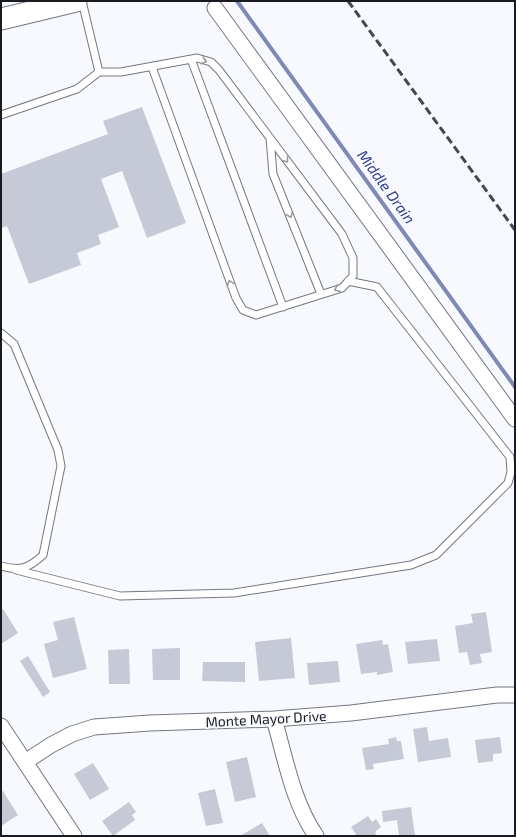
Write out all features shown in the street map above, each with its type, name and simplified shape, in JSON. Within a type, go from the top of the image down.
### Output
[{"type":"street","points":[[1,19],[23,11],[76,1]]},
{"type":"street","points":[[216,8],[515,419]]},
{"type":"street","name":"Monte Mayor Drive","points":[[25,762],[51,745],[72,734],[94,727],[150,723],[274,720],[351,713],[515,694]]},
{"type":"street","points":[[274,720],[291,786],[298,804],[316,836]]},
{"type":"street","points":[[1,726],[74,836]]},
{"type":"lane","points":[[82,1],[99,72]]},
{"type":"lane","points":[[1,115],[77,89],[99,72],[121,72],[152,66],[191,60],[197,58],[211,62],[219,70],[342,234],[353,258],[353,276],[342,288],[256,315],[243,310],[236,298],[152,66]]},
{"type":"lane","points":[[191,60],[282,307]]},
{"type":"lane","points":[[270,138],[273,174],[321,294]]},
{"type":"lane","points":[[1,566],[120,596],[234,593],[411,565],[436,555],[508,483],[511,472],[510,457],[377,287],[348,281]]},
{"type":"lane","points":[[1,333],[14,344],[58,450],[60,466],[43,556],[32,565],[16,570]]},
{"type":"building","points":[[142,107],[186,223],[147,238],[122,171],[101,179],[119,227],[98,235],[101,244],[77,253],[81,265],[29,284],[7,226],[1,228],[1,174],[108,134],[103,121]]},
{"type":"building","points":[[3,609],[18,633],[1,644],[1,611]]},
{"type":"building","points":[[486,612],[492,652],[480,654],[482,663],[470,665],[467,652],[459,653],[455,626],[473,623],[471,614]]},
{"type":"building","points":[[74,617],[87,669],[53,678],[44,644],[58,640],[53,622]]},
{"type":"building","points":[[291,638],[295,678],[259,681],[255,642]]},
{"type":"building","points":[[437,639],[440,661],[408,664],[405,642]]},
{"type":"building","points":[[382,640],[383,645],[388,644],[393,672],[377,675],[377,672],[361,674],[356,644]]},
{"type":"building","points":[[180,648],[180,680],[153,680],[152,649]]},
{"type":"building","points":[[129,649],[130,684],[109,684],[108,650]]},
{"type":"building","points":[[28,656],[50,692],[43,697],[20,661]]},
{"type":"building","points":[[338,661],[340,682],[309,685],[307,663]]},
{"type":"building","points":[[203,662],[245,662],[245,682],[202,681]]},
{"type":"building","points":[[427,727],[429,741],[448,738],[451,757],[418,762],[413,729]]},
{"type":"building","points":[[396,737],[397,741],[401,741],[404,759],[373,764],[374,769],[366,770],[362,748],[389,744],[388,739]]},
{"type":"building","points":[[500,737],[502,753],[493,754],[493,761],[478,763],[475,740]]},
{"type":"building","points":[[247,757],[256,797],[235,802],[226,762]]},
{"type":"building","points":[[93,763],[109,789],[90,800],[74,774]]},
{"type":"building","points":[[215,789],[223,823],[206,826],[198,793]]},
{"type":"building","points":[[3,791],[18,815],[1,826],[1,792]]},
{"type":"building","points":[[129,802],[136,812],[132,815],[135,820],[113,836],[102,821]]},
{"type":"building","points":[[411,807],[415,836],[399,836],[397,820],[383,822],[382,811]]},
{"type":"building","points":[[368,816],[372,822],[376,819],[381,827],[375,832],[377,836],[357,836],[351,827]]},
{"type":"building","points":[[262,823],[270,836],[240,836]]},
{"type":"waterway","name":"Middle Drain","points":[[237,1],[515,387]]},
{"type":"railway","points":[[348,1],[515,230]]}]
